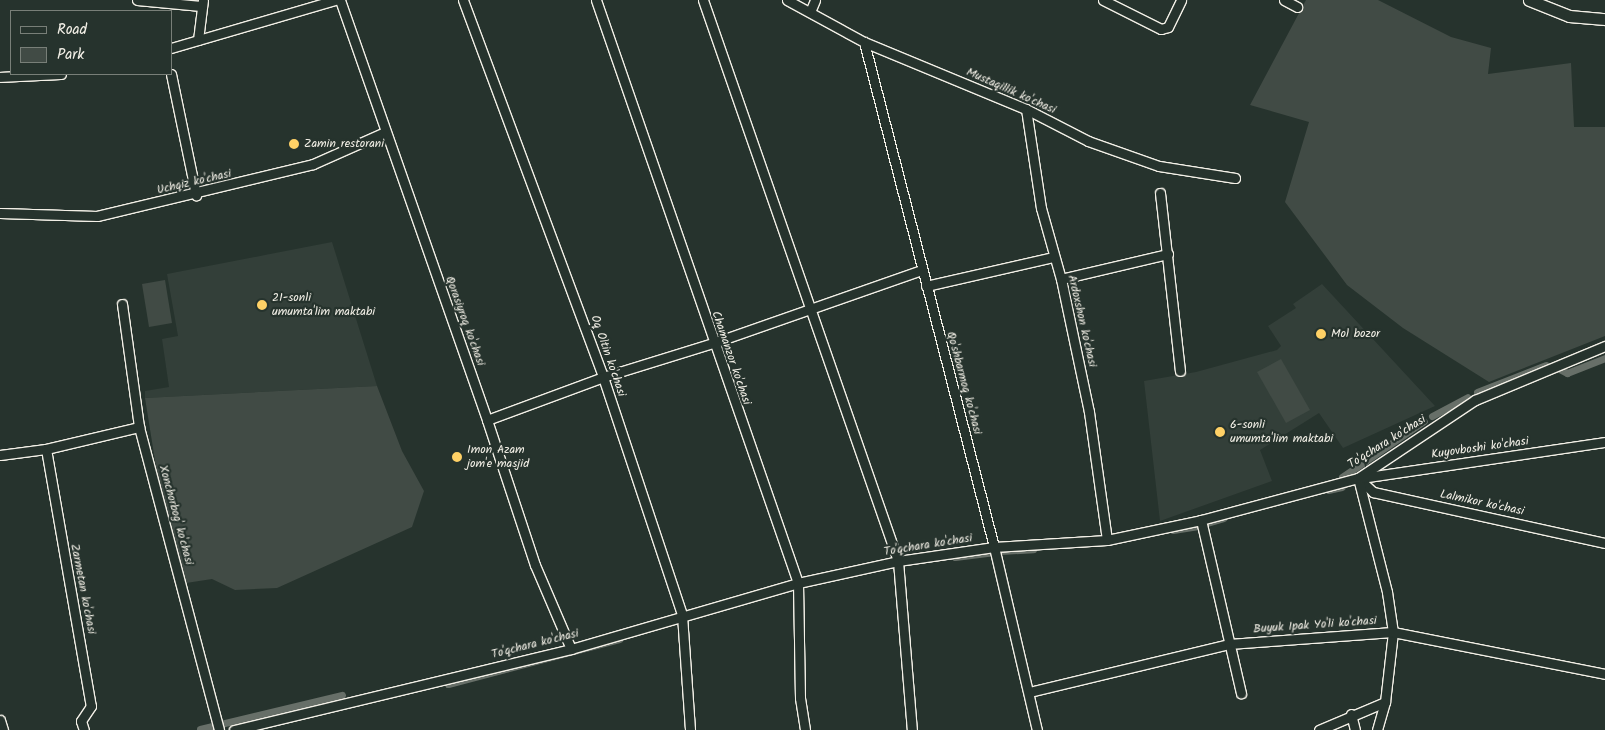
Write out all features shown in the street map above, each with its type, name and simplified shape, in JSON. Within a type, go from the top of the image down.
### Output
[{"type":"main road","points":[[1529,0],[1605,20]]},
{"type":"street","points":[[137,0],[202,3],[198,40]]},
{"type":"street","points":[[172,48],[336,0]]},
{"type":"street","name":"Qorasiyroq ko'chasi","points":[[340,0],[487,420],[535,566],[571,649]]},
{"type":"street","name":"Oq Oltin ko'chasi","points":[[463,0],[603,377],[682,615],[690,730]]},
{"type":"street","name":"Chamanzor ko'chasi","points":[[596,0],[713,343],[798,583],[800,698],[805,730]]},
{"type":"street","points":[[703,0],[808,310],[898,561],[912,730]]},
{"type":"street","name":"Mustaqillik ko'chasi","points":[[787,0],[864,42],[1026,109],[1088,141],[1159,166],[1235,178]]},
{"type":"street","points":[[810,12],[815,0]]},
{"type":"street","points":[[1102,0],[1155,27],[1168,27],[1181,0]]},
{"type":"street","points":[[1284,0],[1297,7]]},
{"type":"street","name":"Qo'shbarmoq ko'chasi","points":[[864,42],[994,547],[1029,692],[1036,730]]},
{"type":"street","points":[[0,77],[40,75]]},
{"type":"street","points":[[171,75],[196,195]]},
{"type":"street","name":"Ardoxshon ko'chasi","points":[[1026,109],[1041,208],[1061,279],[1090,412],[1107,540]]},
{"type":"street","name":"Uchqiz ko'chasi","points":[[0,213],[97,216],[196,195],[313,164],[346,146],[385,132]]},
{"type":"street","points":[[1160,193],[1180,370]]},
{"type":"street","points":[[1061,279],[1168,254]]},
{"type":"street","points":[[926,286],[1054,257]]},
{"type":"street","points":[[487,420],[603,377],[713,343],[922,270]]},
{"type":"street","name":"Xonchorbog' ko'chasi","points":[[122,304],[139,427],[219,730]]},
{"type":"street","name":"To'qchara ko'chasi","points":[[234,730],[571,649],[682,615],[798,583],[898,561],[994,547],[1107,540],[1201,520],[1358,478],[1475,400],[1605,346]]},
{"type":"street","points":[[0,456],[46,449],[139,427]]},
{"type":"street","name":"Kuyovboshi ko'chasi","points":[[1358,478],[1605,442]]},
{"type":"street","name":"Zarmetan ko'chasi","points":[[46,449],[91,706],[81,721],[84,730]]},
{"type":"street","points":[[1358,478],[1387,592],[1393,632],[1385,702],[1377,730]]},
{"type":"street","name":"Lalmikor ko'chasi","points":[[1358,478],[1373,492],[1605,543]]},
{"type":"street","points":[[1201,520],[1241,693]]},
{"type":"street","name":"Buyuk Ipak Yo'li ko'chasi","points":[[1029,692],[1229,644],[1393,632],[1605,674]]},
{"type":"street","points":[[1319,730],[1351,714],[1385,702]]},
{"type":"street","points":[[1351,714],[1355,730]]},
{"type":"street","points":[[0,720],[3,730]]},
{"type":"shaded area","name":"21-sonli umumta'lim maktabi","points":[[332,242],[377,386],[145,398],[145,391],[169,387],[162,339],[178,336],[167,274]]},
{"type":"shaded area","points":[[1322,284],[1435,406],[1343,448],[1319,413],[1260,450],[1272,481],[1160,521],[1144,381],[1196,372],[1277,350],[1281,346],[1268,326],[1296,308],[1293,304]]},
{"type":"green space","points":[[1306,0],[1378,0],[1451,37],[1491,48],[1488,74],[1571,63],[1574,127],[1605,127],[1605,336],[1489,382],[1403,328],[1347,285],[1285,202],[1309,122],[1250,105]]},
{"type":"green space","points":[[165,280],[172,323],[149,327],[142,284]]},
{"type":"green space","points":[[1281,359],[1310,410],[1286,423],[1257,372]]},
{"type":"green space","points":[[377,386],[402,451],[424,491],[412,527],[277,588],[235,590],[212,579],[186,583],[161,498],[145,398]]},
{"type":"waterway","points":[[1561,370],[1567,373],[1605,358]]},
{"type":"waterway","points":[[1477,392],[1546,365]]},
{"type":"waterway","points":[[1432,416],[1467,397]]},
{"type":"waterway","points":[[1342,477],[1424,421]]},
{"type":"waterway","points":[[1328,490],[1342,487]]},
{"type":"waterway","points":[[1207,523],[1223,518]]},
{"type":"waterway","points":[[1173,530],[1197,526]]},
{"type":"waterway","points":[[1000,551],[1033,549]]},
{"type":"waterway","points":[[955,557],[989,553]]},
{"type":"waterway","points":[[448,684],[619,639]]},
{"type":"waterway","points":[[200,729],[342,695]]},
{"type":"place","name":"Zamin restorani","points":[[294,144]]},
{"type":"place","name":"21-sonli umumta'lim maktabi","points":[[262,305]]},
{"type":"place","name":"Mol bozor","points":[[1321,334]]},
{"type":"place","name":"6-sonli umumta'lim maktabi","points":[[1220,432]]},
{"type":"place","name":"Imon Azam jom'e masjid","points":[[457,457]]}]
